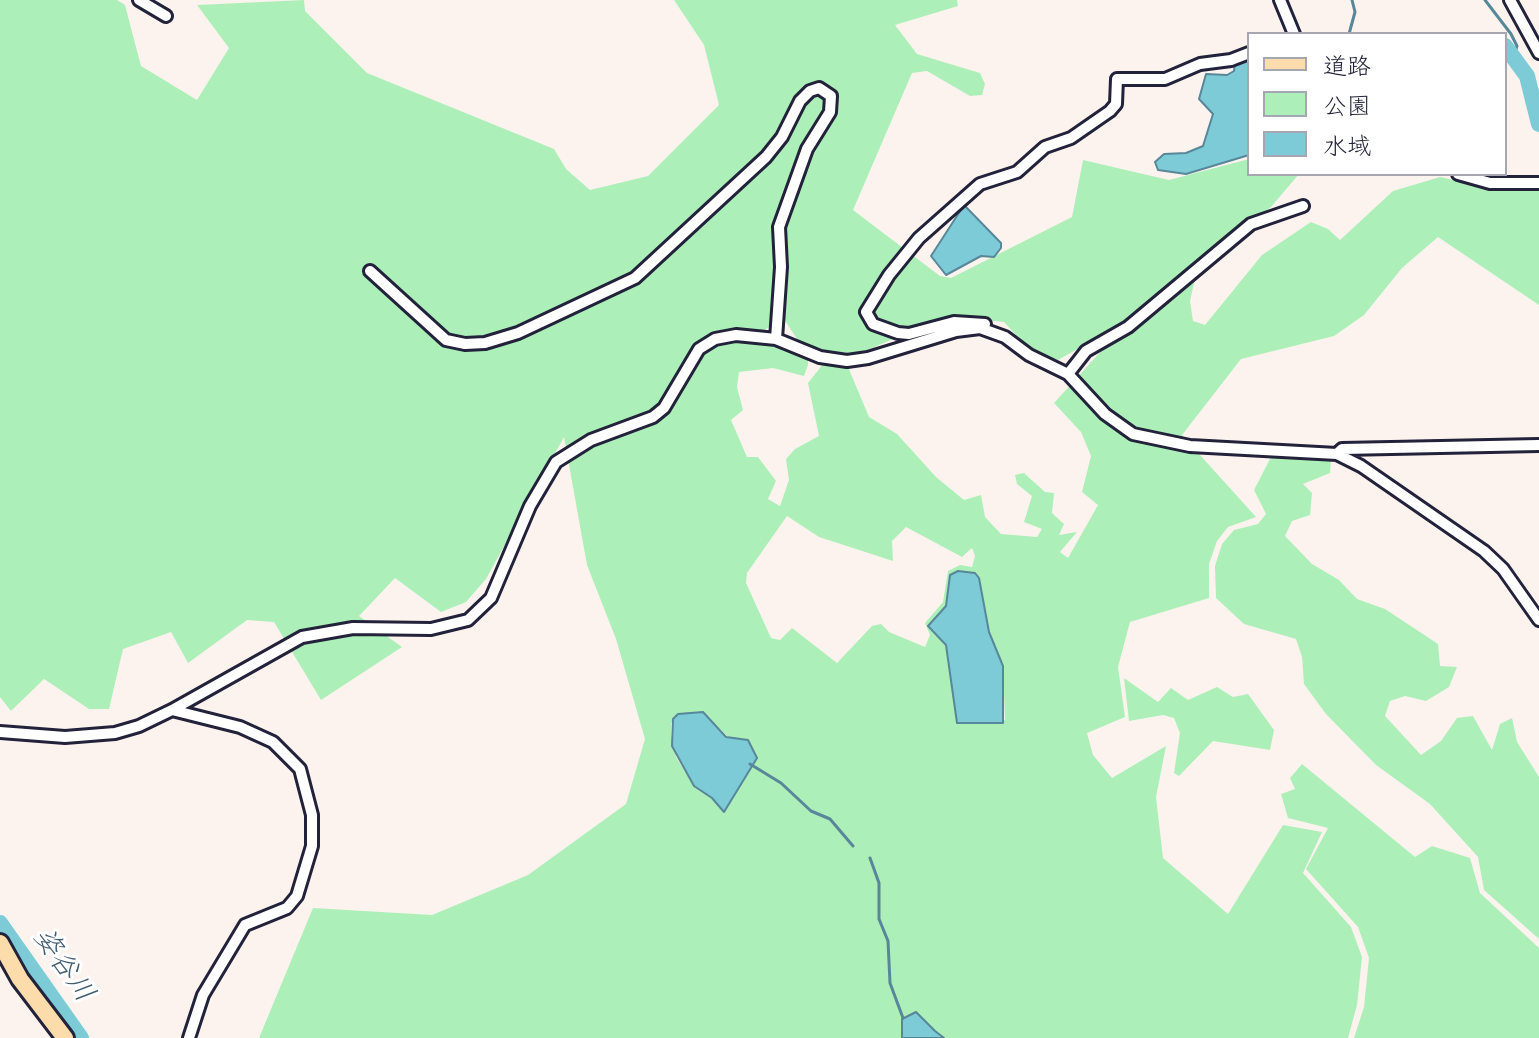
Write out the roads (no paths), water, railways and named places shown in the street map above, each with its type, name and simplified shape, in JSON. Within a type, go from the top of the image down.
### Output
[{"type":"main road","points":[[0,943],[36,1002],[65,1038]]},
{"type":"street","points":[[139,0],[166,16]]},
{"type":"street","points":[[1280,0],[1293,32]]},
{"type":"street","points":[[1510,0],[1539,53]]},
{"type":"street","points":[[989,331],[984,322],[971,321],[909,334],[898,333],[873,324],[868,318],[867,307],[919,238],[980,184],[1017,172],[1045,147],[1071,138],[1110,111],[1116,104],[1117,79],[1165,79],[1200,64],[1231,60],[1247,54]]},
{"type":"street","points":[[370,271],[446,340],[465,344],[485,343],[555,318],[605,295],[658,259],[766,157],[782,137],[800,101],[810,91],[819,88],[831,96],[830,112],[807,149],[779,227],[781,267],[776,339]]},
{"type":"street","points":[[1465,176],[1490,183],[1539,183]]},
{"type":"street","points":[[1068,374],[1086,351],[1128,327],[1251,224],[1303,206]]},
{"type":"street","points":[[0,732],[96,736],[139,726],[302,637],[353,628],[431,629],[468,620],[491,598],[530,506],[556,462],[591,440],[653,417],[664,408],[692,357],[707,342],[736,335],[776,339],[820,357],[847,361],[868,358],[956,331],[971,328],[989,331],[1068,374],[1105,414],[1133,434],[1190,446],[1337,454],[1370,472],[1495,560],[1539,620]]},
{"type":"street","points":[[1337,454],[1342,449],[1539,445]]},
{"type":"street","points":[[172,710],[240,727],[273,742],[300,769],[312,815],[312,846],[297,896],[287,908],[245,925],[203,995],[189,1038]]},
{"type":"water","points":[[1247,58],[1247,156],[1186,174],[1158,170],[1155,162],[1164,154],[1186,153],[1203,146],[1213,114],[1199,99],[1206,74],[1227,75],[1234,71],[1235,61]]},
{"type":"water","points":[[964,205],[1001,243],[1001,248],[994,257],[981,256],[946,275],[931,256]]},
{"type":"water","points":[[958,571],[975,573],[979,578],[989,632],[1003,666],[1003,723],[957,723],[946,645],[928,626],[946,606],[950,575]]},
{"type":"water","points":[[703,712],[726,737],[748,740],[757,758],[724,812],[712,798],[694,786],[672,746],[673,719],[678,714]]},
{"type":"water","points":[[916,1012],[944,1038],[902,1038],[902,1019]]},
{"type":"waterway","points":[[1350,32],[1355,12],[1352,0]]},
{"type":"waterway","points":[[1485,0],[1511,34],[1517,46],[1514,56]]},
{"type":"waterway","points":[[1507,49],[1527,76],[1539,124]]},
{"type":"waterway","points":[[750,764],[781,783],[811,811],[830,819],[853,846]]},
{"type":"waterway","points":[[870,858],[879,883],[879,919],[888,941],[890,983],[903,1018]]},
{"type":"waterway","name":"姿谷川","points":[[0,923],[81,1038]]}]
